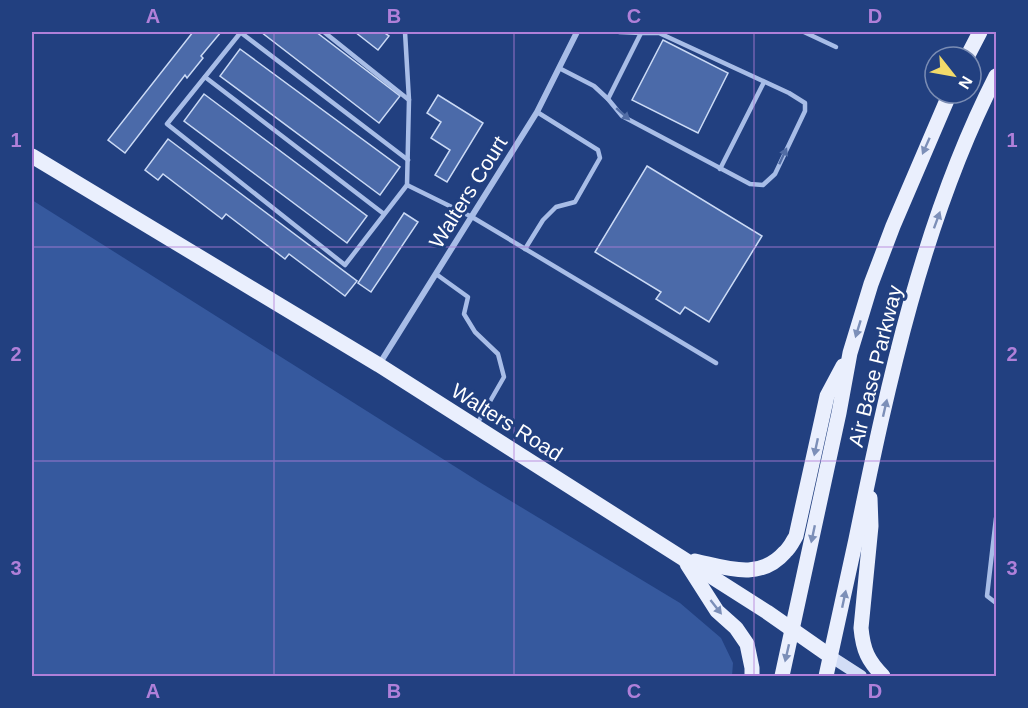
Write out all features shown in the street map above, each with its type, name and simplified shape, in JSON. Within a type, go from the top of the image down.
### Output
[{"type":"main road","name":"Air Base Parkway","points":[[826,676],[870,474],[910,306],[954,173],[996,76]]},
{"type":"main road","name":"Air Base Parkway","points":[[782,676],[850,353],[892,226],[945,105]]},
{"type":"main road","name":"Walters Road","points":[[32,156],[379,365],[684,559],[830,656]]},
{"type":"main road","points":[[684,559],[739,570],[763,569],[785,553],[796,536],[827,396],[850,353]]},
{"type":"main road","points":[[870,474],[871,525],[861,628],[862,642],[872,665],[883,676]]},
{"type":"main road","points":[[684,559],[717,611],[735,628],[747,644],[752,676]]},
{"type":"street","name":"Walters Court","points":[[379,365],[537,112],[577,32]]},
{"type":"street","name":"Walters Road","points":[[830,656],[861,676]]},
{"type":"lane","points":[[405,32],[409,100],[408,160],[407,185],[345,265],[167,124],[240,32],[408,160]]},
{"type":"lane","points":[[324,32],[409,100]]},
{"type":"lane","points":[[559,68],[594,86],[622,116],[750,184],[763,185],[775,174],[805,111],[805,104],[789,93],[659,33],[619,32]]},
{"type":"lane","points":[[804,32],[836,47]]},
{"type":"lane","points":[[608,99],[641,33]]},
{"type":"lane","points":[[205,77],[384,214]]},
{"type":"lane","points":[[720,169],[764,82]]},
{"type":"lane","points":[[525,249],[543,220],[556,207],[575,202],[600,158],[598,150],[537,112]]},
{"type":"lane","points":[[407,185],[472,217],[716,363]]},
{"type":"lane","points":[[436,274],[468,297],[464,314],[475,332],[498,354],[504,376],[476,427]]},
{"type":"lane","points":[[996,518],[987,596],[996,603]]},
{"type":"shaded area","points":[[32,200],[481,483],[680,603],[721,638],[733,663],[732,676],[32,676]]},
{"type":"building","points":[[193,32],[221,32],[201,56],[203,58],[187,78],[185,75],[125,153],[108,140]]},
{"type":"building","points":[[261,32],[316,32],[400,96],[379,123]]},
{"type":"building","points":[[355,32],[383,32],[389,36],[378,50]]},
{"type":"building","points":[[663,40],[728,73],[698,133],[632,100]]},
{"type":"building","points":[[240,49],[400,167],[380,195],[220,76]]},
{"type":"building","points":[[204,94],[367,216],[347,243],[184,121]]},
{"type":"building","points":[[438,95],[483,123],[447,182],[435,175],[450,150],[431,138],[441,122],[427,113]]},
{"type":"building","points":[[168,139],[357,281],[345,296],[289,254],[285,259],[226,214],[222,219],[163,174],[158,180],[145,170]]},
{"type":"building","points":[[647,166],[762,236],[709,322],[685,307],[680,314],[656,299],[661,292],[595,252]]},
{"type":"building","points":[[404,213],[418,222],[371,292],[358,283]]}]
